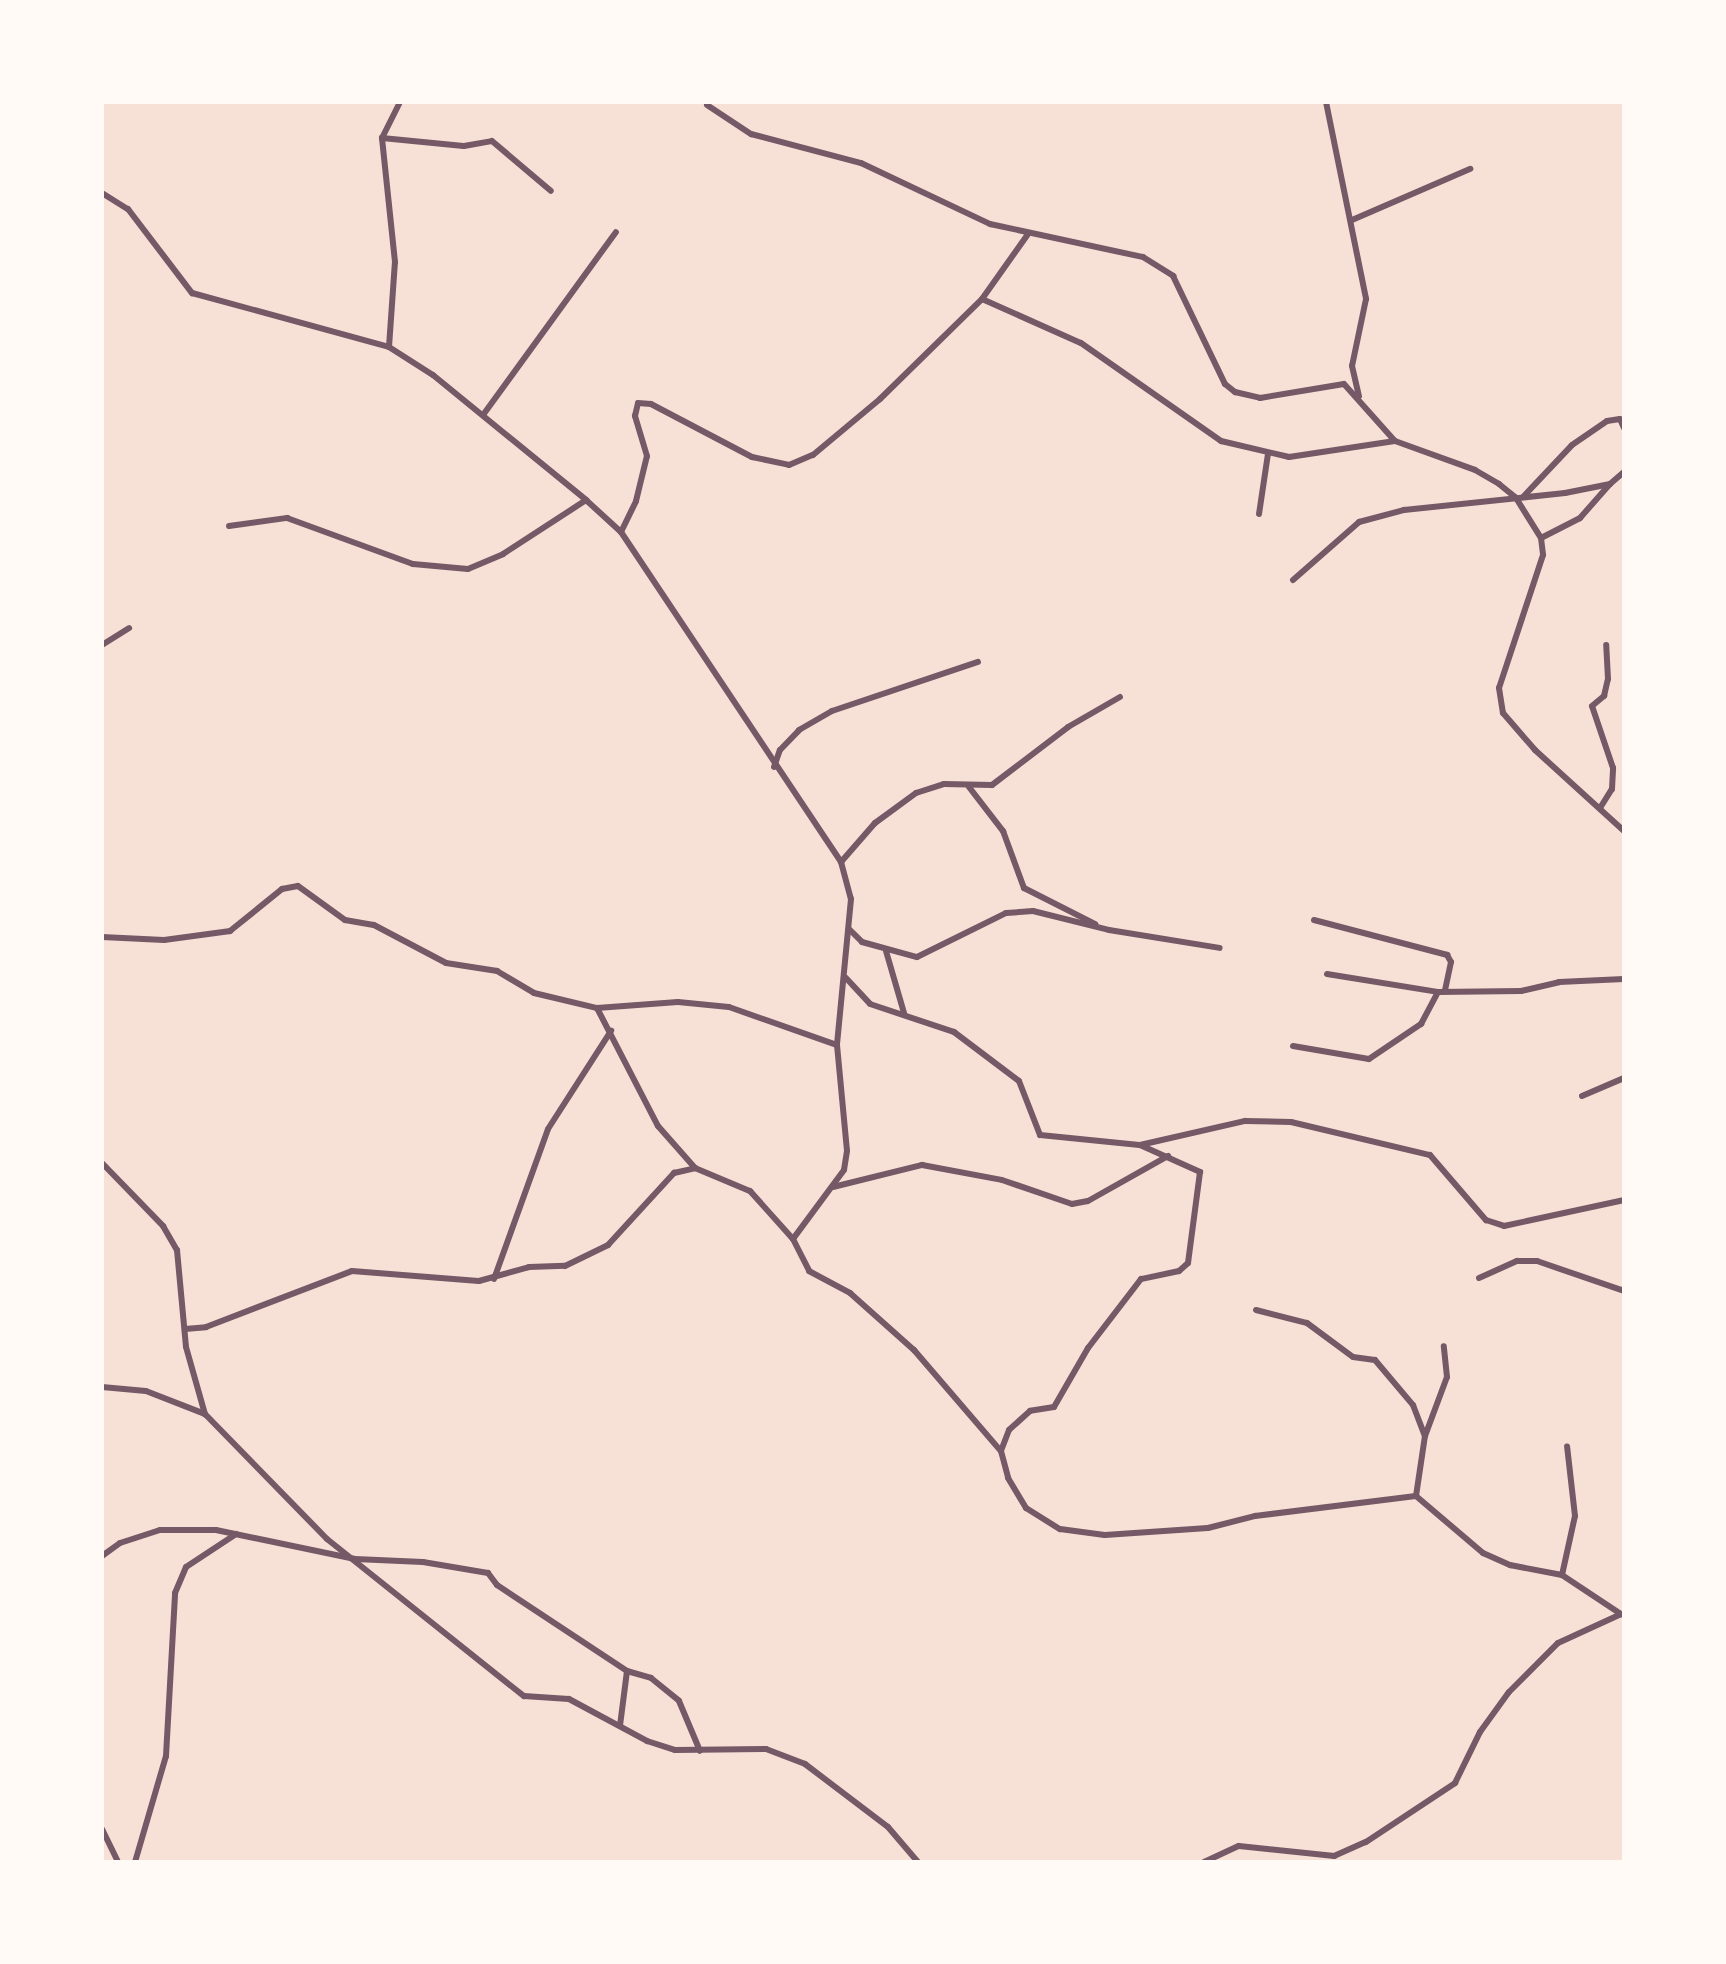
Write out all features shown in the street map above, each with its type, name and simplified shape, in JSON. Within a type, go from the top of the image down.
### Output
[{"type":"street","points":[[389,347],[395,262],[382,138],[400,102]]},
{"type":"street","points":[[1326,102],[1366,299],[1352,366],[1359,396],[1378,427],[1395,441],[1475,470],[1520,498],[1541,538],[1538,575],[1499,700],[1535,750],[1624,831]]},
{"type":"street","points":[[707,105],[751,134],[861,163],[990,224],[1143,257],[1173,276],[1225,384],[1235,392],[1260,398],[1344,384],[1359,396]]},
{"type":"street","points":[[382,138],[464,146],[492,141],[551,191]]},
{"type":"street","points":[[1352,220],[1470,169]]},
{"type":"street","points":[[102,193],[128,209],[192,293],[389,347],[483,415],[586,500],[621,532],[774,767],[841,862],[851,899],[846,978],[837,1045],[847,1151],[833,1187],[793,1239]]},
{"type":"street","points":[[483,415],[616,232]]},
{"type":"street","points":[[621,532],[636,501],[647,456],[635,416],[638,403],[651,404],[752,457],[789,465],[813,455],[880,399],[982,299],[1028,234]]},
{"type":"street","points":[[982,299],[1081,343],[1221,441],[1268,454],[1329,454],[1395,441]]},
{"type":"street","points":[[1520,498],[1572,445],[1607,421],[1620,419],[1624,428]]},
{"type":"street","points":[[1259,514],[1268,454]]},
{"type":"street","points":[[1541,538],[1580,518],[1624,472]]},
{"type":"street","points":[[1293,580],[1359,522],[1404,510],[1520,498],[1610,484]]},
{"type":"street","points":[[229,526],[287,518],[413,564],[468,569],[495,559],[586,500]]},
{"type":"street","points":[[102,645],[129,628]]},
{"type":"street","points":[[1600,808],[1612,789],[1613,768],[1592,706],[1604,696],[1608,679],[1606,645]]},
{"type":"street","points":[[774,767],[780,750],[799,730],[832,711],[978,662]]},
{"type":"street","points":[[841,862],[875,823],[916,793],[944,784],[992,785],[1068,727],[1120,697]]},
{"type":"street","points":[[968,786],[1003,831],[1024,888],[1109,930]]},
{"type":"street","points":[[102,937],[164,940],[230,931],[282,889],[298,886],[338,917],[374,925],[433,958],[497,971],[534,993],[597,1008],[678,1002],[729,1007],[837,1045]]},
{"type":"street","points":[[849,929],[862,942],[917,957],[1006,913],[1020,912],[1220,948]]},
{"type":"street","points":[[1293,1046],[1369,1059],[1421,1024],[1442,992],[1451,962],[1447,955],[1314,920]]},
{"type":"street","points":[[886,951],[904,1013]]},
{"type":"street","points":[[1327,974],[1442,992],[1521,991],[1559,982],[1624,979]]},
{"type":"street","points":[[846,978],[870,1004],[954,1032],[1019,1081],[1040,1135],[1140,1145],[1200,1172],[1188,1263],[1179,1271],[1141,1279],[1088,1348],[1054,1407],[1030,1411],[1009,1430],[1001,1451]]},
{"type":"street","points":[[597,1008],[658,1126],[695,1168],[750,1191],[793,1239],[809,1271],[875,1312],[1001,1451],[1008,1478],[1026,1508],[1060,1529],[1105,1535],[1208,1528],[1255,1516],[1416,1496],[1483,1553],[1510,1565],[1562,1575],[1623,1614]]},
{"type":"street","points":[[494,1279],[548,1129],[611,1031]]},
{"type":"street","points":[[1582,1096],[1624,1078]]},
{"type":"street","points":[[1140,1145],[1245,1121],[1291,1122],[1430,1155],[1486,1220],[1504,1226],[1624,1200]]},
{"type":"street","points":[[833,1187],[922,1165],[1002,1180],[1072,1204],[1088,1201],[1168,1156]]},
{"type":"street","points":[[102,1163],[171,1236],[181,1264],[185,1329],[205,1414]]},
{"type":"street","points":[[185,1329],[206,1327],[352,1271],[494,1279],[529,1267],[565,1266],[585,1259],[608,1245],[674,1173],[695,1168]]},
{"type":"street","points":[[1479,1278],[1517,1261],[1537,1261],[1624,1291]]},
{"type":"street","points":[[1256,1310],[1307,1323],[1353,1357],[1375,1360],[1413,1405],[1425,1436]]},
{"type":"street","points":[[1416,1496],[1425,1436],[1447,1377],[1444,1346]]},
{"type":"street","points":[[102,1387],[146,1391],[205,1414],[302,1515],[524,1696],[569,1699],[662,1747],[700,1751],[766,1749],[805,1764],[888,1827],[918,1862]]},
{"type":"street","points":[[1562,1575],[1575,1516],[1567,1446]]},
{"type":"street","points":[[102,1556],[120,1543],[160,1530],[236,1534],[355,1559],[423,1562],[488,1573],[497,1585],[627,1671],[651,1678],[679,1701],[700,1751]]},
{"type":"street","points":[[135,1862],[166,1756],[175,1593],[186,1567],[236,1534]]},
{"type":"street","points":[[1204,1862],[1239,1846],[1334,1856],[1377,1836],[1455,1783],[1487,1722],[1558,1643],[1623,1614]]},
{"type":"street","points":[[620,1726],[627,1671]]},
{"type":"street","points":[[102,1829],[118,1862]]},
{"type":"street","points":[[1334,1856],[1341,1862]]}]
